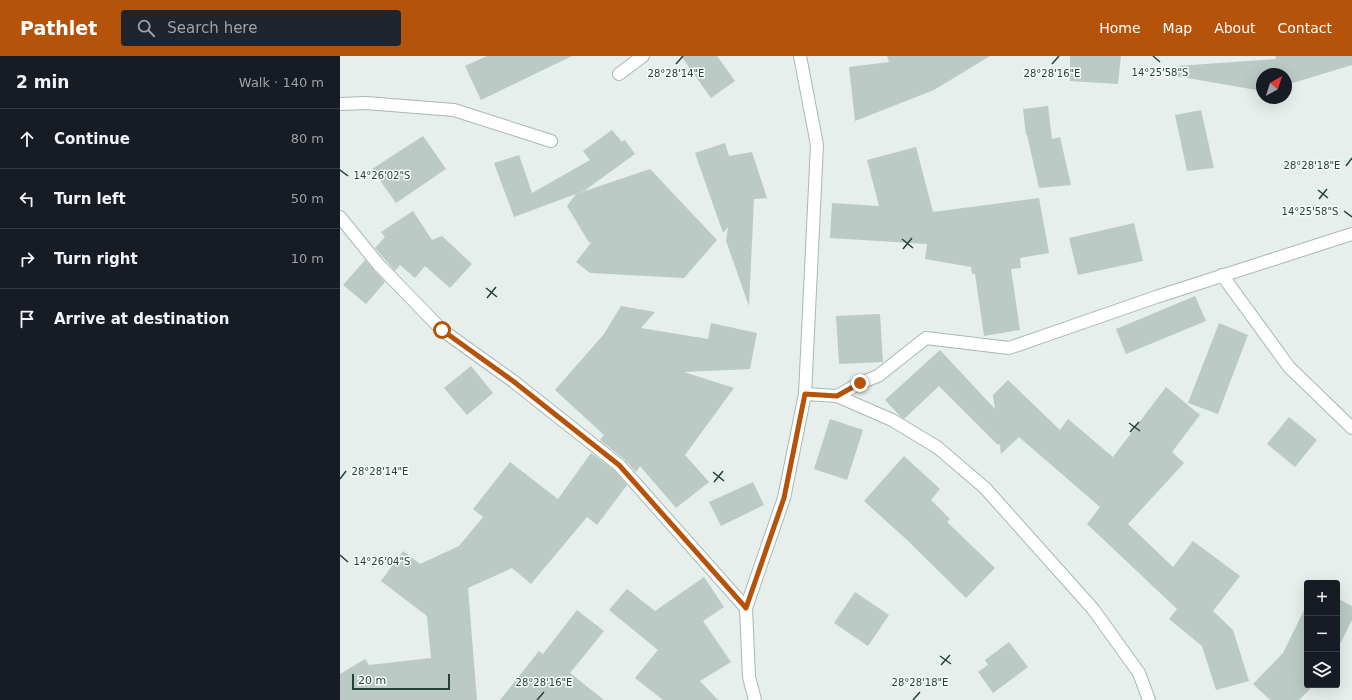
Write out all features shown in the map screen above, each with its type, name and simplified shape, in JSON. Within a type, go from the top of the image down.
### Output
[{"type":"street","points":[[619,74],[643,56]]},
{"type":"street","points":[[755,700],[749,677],[746,608],[784,498],[805,394],[817,145],[800,56]]},
{"type":"street","points":[[340,104],[366,103],[454,110],[551,141]]},
{"type":"street","points":[[340,217],[378,264],[442,330],[513,381],[619,465],[746,608]]},
{"type":"street","points":[[837,396],[860,383],[878,376],[926,338],[1009,348],[1222,275],[1352,234]]},
{"type":"street","points":[[1222,275],[1289,367],[1352,428]]},
{"type":"street","points":[[805,394],[837,396],[892,420],[937,447],[985,488],[1093,609],[1139,673],[1149,700]]},
{"type":"building","points":[[487,56],[572,56],[481,100],[465,66]]},
{"type":"building","points":[[681,56],[717,56],[735,81],[711,98]]},
{"type":"building","points":[[887,56],[990,56],[934,90],[855,121],[849,67],[889,62]]},
{"type":"building","points":[[1070,56],[1121,56],[1118,84],[1070,81]]},
{"type":"building","points":[[1275,56],[1352,56],[1352,65],[1292,83],[1292,68],[1256,68],[1256,90],[1176,76],[1177,66],[1276,59]]},
{"type":"building","points":[[1048,106],[1052,139],[1060,137],[1071,185],[1039,188],[1026,135],[1023,109]]},
{"type":"building","points":[[1201,110],[1214,168],[1187,171],[1175,115]]},
{"type":"building","points":[[612,130],[622,142],[625,140],[635,154],[584,191],[514,217],[494,163],[519,155],[532,193],[590,160],[583,151]]},
{"type":"building","points":[[423,136],[446,169],[396,203],[372,169]]},
{"type":"building","points":[[725,143],[729,156],[752,152],[767,198],[754,199],[749,306],[726,241],[728,227],[723,233],[695,153]]},
{"type":"building","points":[[916,147],[933,212],[1039,198],[1049,253],[1020,258],[1021,268],[1011,269],[1020,330],[984,336],[975,274],[972,274],[971,267],[925,259],[927,244],[830,238],[832,203],[879,206],[867,160]]},
{"type":"building","points":[[650,169],[717,240],[684,278],[590,273],[576,262],[591,243],[588,241],[567,206],[576,194]]},
{"type":"building","points":[[413,211],[432,240],[442,236],[472,264],[450,288],[425,266],[415,278],[400,265],[395,271],[375,248],[385,237],[381,232]]},
{"type":"building","points":[[1134,223],[1143,261],[1078,275],[1069,238]]},
{"type":"building","points":[[365,260],[385,282],[366,304],[343,285]]},
{"type":"building","points":[[1195,296],[1206,321],[1126,354],[1116,329]]},
{"type":"building","points":[[621,306],[655,312],[641,328],[708,339],[711,323],[757,333],[750,369],[684,372],[734,388],[685,455],[709,482],[676,508],[640,466],[636,472],[624,459],[600,440],[604,435],[555,390],[604,334]]},
{"type":"building","points":[[880,314],[883,362],[839,364],[836,316]]},
{"type":"building","points":[[1219,323],[1248,335],[1218,414],[1188,403]]},
{"type":"building","points":[[940,350],[995,409],[993,395],[1008,380],[1060,430],[1068,419],[1113,457],[1166,387],[1200,415],[1172,452],[1184,463],[1128,524],[1173,567],[1193,541],[1240,576],[1213,611],[1233,630],[1249,681],[1216,690],[1202,646],[1169,619],[1177,609],[1087,524],[1100,507],[1019,437],[1001,454],[1000,444],[998,445],[939,386],[904,419],[885,400]]},
{"type":"building","points":[[471,366],[493,393],[467,415],[444,388]]},
{"type":"building","points":[[1289,417],[1317,440],[1295,467],[1267,444]]},
{"type":"building","points":[[830,419],[863,430],[847,480],[814,469]]},
{"type":"building","points":[[591,453],[614,470],[627,485],[597,525],[587,517],[531,584],[512,568],[468,588],[477,700],[340,700],[340,674],[365,659],[369,665],[431,658],[427,616],[381,581],[403,551],[420,564],[459,546],[483,517],[473,509],[510,462],[558,499]]},
{"type":"building","points":[[904,456],[940,489],[931,500],[950,519],[947,522],[995,568],[966,598],[906,539],[864,501]]},
{"type":"building","points":[[753,482],[764,505],[721,526],[709,502]]},
{"type":"building","points":[[704,577],[724,607],[703,621],[731,662],[700,681],[718,700],[663,700],[635,678],[658,650],[609,610],[627,589],[655,611]]},
{"type":"building","points":[[855,592],[889,615],[868,646],[834,623]]},
{"type":"building","points":[[1340,600],[1352,606],[1352,620],[1340,644]]},
{"type":"building","points":[[577,610],[604,631],[570,673],[604,700],[500,700],[539,651],[543,654]]},
{"type":"building","points":[[1304,610],[1304,688],[1311,688],[1299,700],[1270,700],[1253,684],[1283,653]]},
{"type":"building","points":[[1009,642],[1028,667],[993,693],[978,672],[988,665],[985,660]]},
{"type":"route","points":[[442,330],[513,381],[619,465],[746,608],[784,498],[805,394],[837,396],[860,383]]}]
